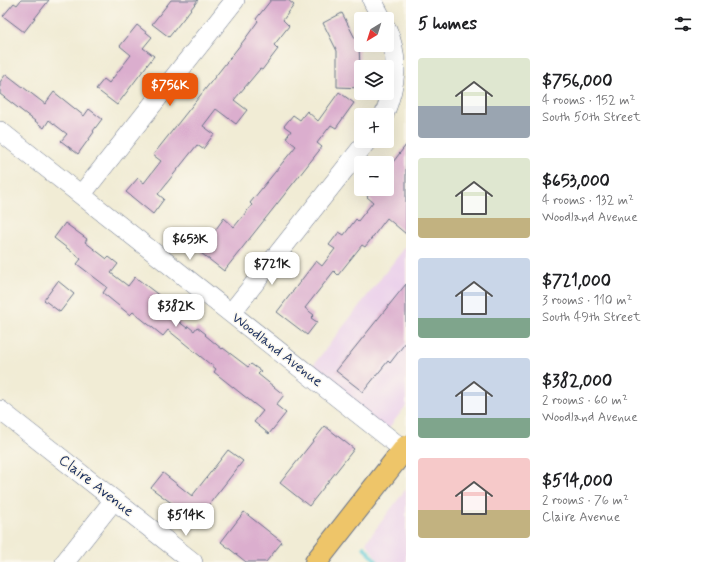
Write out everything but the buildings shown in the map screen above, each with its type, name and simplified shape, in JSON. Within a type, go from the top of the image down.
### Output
[{"type":"main road","points":[[316,562],[405,448]]},
{"type":"street","points":[[81,195],[235,0]]},
{"type":"street","points":[[372,0],[378,12]]},
{"type":"street","points":[[386,108],[393,88],[396,72],[394,52]]},
{"type":"street","name":"Woodland Avenue","points":[[0,131],[231,314],[405,448]]},
{"type":"street","points":[[231,314],[361,148]]},
{"type":"street","name":"Claire Avenue","points":[[0,410],[193,562]]},
{"type":"street","points":[[65,562],[114,500]]},
{"type":"shaded area","points":[[406,246],[406,406],[384,434],[307,373]]},
{"type":"shaded area","points":[[406,489],[406,562],[379,562],[366,542]]},
{"type":"waterway","points":[[364,547],[377,562]]}]
